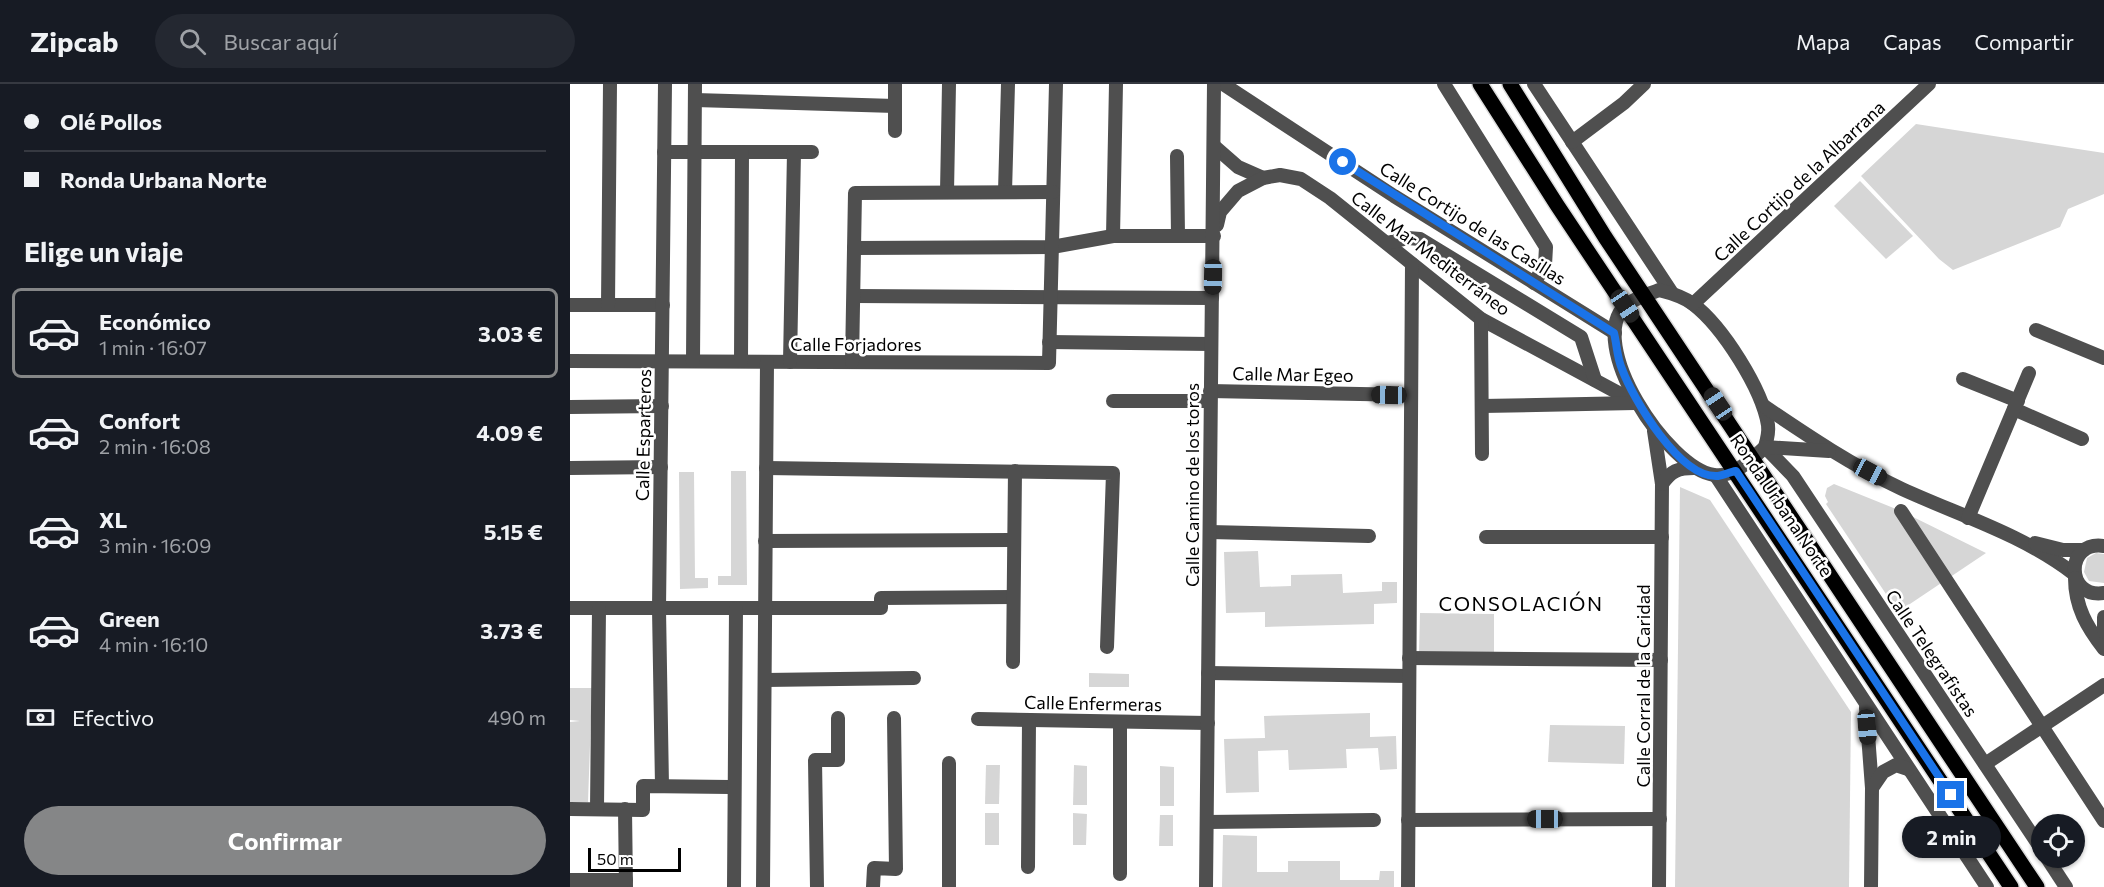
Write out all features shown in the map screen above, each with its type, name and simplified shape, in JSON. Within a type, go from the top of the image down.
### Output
[{"type":"main road","name":"Ronda Urbana Norte","points":[[1480,84],[1557,205],[2011,887]]},
{"type":"main road","name":"Ronda Urbana Norte","points":[[1510,84],[1645,295],[1759,453],[2037,887]]},
{"type":"street","points":[[608,305],[610,84]]},
{"type":"street","name":"Calle Esparteros","points":[[662,786],[659,609],[665,84]]},
{"type":"street","points":[[693,361],[695,84]]},
{"type":"street","points":[[895,84],[895,131]]},
{"type":"street","points":[[947,192],[949,84]]},
{"type":"street","points":[[1005,192],[1008,84]]},
{"type":"street","points":[[1056,84],[1049,342],[1211,344]]},
{"type":"street","points":[[1113,236],[1116,84]]},
{"type":"street","name":"Calle Camino de los toros","points":[[1206,887],[1214,84]]},
{"type":"street","name":"Calle Cortijo de las Casillas","points":[[1223,84],[1614,333]]},
{"type":"street","points":[[1444,84],[1546,247],[1545,265],[1534,283]]},
{"type":"street","points":[[1534,84],[1672,293]]},
{"type":"street","points":[[1572,142],[1624,104],[1644,84]]},
{"type":"street","name":"Calle Cortijo de la Albarrana","points":[[1693,304],[1929,84]]},
{"type":"street","points":[[695,100],[895,106]]},
{"type":"street","points":[[1215,146],[1238,167],[1263,178]]},
{"type":"street","points":[[664,152],[812,152]]},
{"type":"street","points":[[741,362],[742,152]]},
{"type":"street","points":[[790,362],[794,152]]},
{"type":"street","points":[[1177,156],[1178,236]]},
{"type":"street","name":"Calle Mar Mediterráneo","points":[[1214,236],[1220,212],[1238,191],[1263,178],[1280,175],[1301,179],[1330,198],[1481,319],[1637,403]]},
{"type":"street","points":[[852,362],[855,193],[1053,192]]},
{"type":"street","points":[[854,248],[1052,247],[1113,236],[1214,236]]},
{"type":"street","points":[[1387,243],[1408,238],[1420,239],[1581,338],[1595,380]]},
{"type":"street","points":[[1408,887],[1412,264]]},
{"type":"street","points":[[1759,453],[1769,428],[1764,406],[1743,367],[1718,330],[1693,304],[1672,293],[1659,290],[1625,306],[1617,319],[1614,333],[1621,367],[1637,403],[1653,426],[1671,450],[1694,468],[1716,476],[1736,471],[1759,453],[1795,448],[1831,451]]},
{"type":"street","points":[[854,296],[1212,298]]},
{"type":"street","points":[[570,305],[663,305]]},
{"type":"street","points":[[1481,319],[1482,454]]},
{"type":"street","points":[[2036,330],[2104,358]]},
{"type":"street","name":"Calle Forjadores","points":[[570,361],[1049,363],[1049,342]]},
{"type":"street","points":[[764,887],[766,362]]},
{"type":"street","points":[[1968,518],[2029,373]]},
{"type":"street","points":[[1963,378],[2082,439]]},
{"type":"street","name":"Calle Mar Egeo","points":[[1113,400],[1210,396],[1411,395]]},
{"type":"street","points":[[1482,406],[1637,403]]},
{"type":"street","points":[[570,407],[662,406]]},
{"type":"street","points":[[1764,406],[1831,451],[1899,488],[1968,518],[2022,539],[2063,550],[2104,546]]},
{"type":"street","name":"Calle Corral de la Caridad","points":[[1653,426],[1662,484],[1659,887]]},
{"type":"street","points":[[1793,476],[1788,461],[1795,448]]},
{"type":"street","name":"Calle Telegrafistas","points":[[1759,453],[1793,476],[2031,833]]},
{"type":"street","points":[[570,468],[661,467]]},
{"type":"street","points":[[766,468],[1113,472],[1107,647]]},
{"type":"street","points":[[1662,484],[1677,469],[1694,468]]},
{"type":"street","points":[[1013,662],[1015,471]]},
{"type":"street","points":[[1716,476],[1987,887]]},
{"type":"street","points":[[1900,510],[2104,820]]},
{"type":"street","points":[[1210,532],[1369,536]]},
{"type":"street","points":[[2104,535],[2075,561],[2075,596],[2083,618],[2104,649]]},
{"type":"street","points":[[1486,537],[1662,537]]},
{"type":"street","points":[[2022,539],[2075,576],[2088,592],[2104,593]]},
{"type":"street","points":[[765,541],[1013,540]]},
{"type":"street","points":[[570,608],[881,608],[881,598],[1013,597]]},
{"type":"street","points":[[597,809],[599,609]]},
{"type":"street","points":[[734,887],[735,609]]},
{"type":"street","points":[[2104,617],[2104,632]]},
{"type":"street","points":[[1409,658],[1661,660]]},
{"type":"street","points":[[1208,673],[1409,676]]},
{"type":"street","points":[[765,680],[914,678]]},
{"type":"street","points":[[1985,764],[2104,686]]},
{"type":"street","points":[[1866,706],[1872,788],[1871,887]]},
{"type":"street","points":[[817,887],[815,760],[838,760],[838,718]]},
{"type":"street","points":[[873,887],[874,868],[896,869],[894,718]]},
{"type":"street","name":"Calle Enfermeras","points":[[978,719],[1208,723]]},
{"type":"street","points":[[1028,867],[1029,720]]},
{"type":"street","points":[[1120,722],[1120,874]]},
{"type":"street","points":[[949,763],[949,887]]},
{"type":"street","points":[[1872,788],[1883,772],[1896,765],[1908,769]]},
{"type":"street","points":[[570,809],[643,810],[643,786],[730,787]]},
{"type":"street","points":[[570,880],[626,883],[625,809]]},
{"type":"street","points":[[1408,820],[1660,819]]},
{"type":"street","points":[[1207,822],[1374,820]]},
{"type":"street","points":[[2054,868],[2066,887]]},
{"type":"shaded area","points":[[1916,124],[2104,153],[2104,194],[2068,209],[2060,227],[1953,270],[1939,259],[1861,176]]},
{"type":"shaded area","points":[[1860,181],[1913,236],[1886,259],[1834,206]]},
{"type":"shaded area","points":[[731,471],[746,471],[747,585],[718,585],[718,576],[731,576]]},
{"type":"shaded area","points":[[679,472],[694,472],[695,578],[708,578],[708,588],[680,589]]},
{"type":"shaded area","points":[[1834,484],[1901,511],[1986,553],[1898,612],[1826,504],[1828,502],[1825,496],[1827,488]]},
{"type":"shaded area","points":[[1680,487],[1710,500],[1851,712],[1849,887],[1675,887]]},
{"type":"shaded area","points":[[1258,551],[1260,587],[1291,586],[1291,575],[1342,574],[1343,593],[1382,591],[1382,582],[1397,582],[1397,603],[1374,604],[1374,624],[1265,627],[1265,612],[1226,613],[1224,552]]},
{"type":"shaded area","points":[[2096,553],[2104,554],[2104,583],[2089,581],[2084,572],[2087,558]]},
{"type":"shaded area","points":[[1420,613],[1494,614],[1494,654],[1419,653]]},
{"type":"shaded area","points":[[1089,673],[1129,674],[1129,687],[1089,687]]},
{"type":"shaded area","points":[[570,688],[592,688],[588,802],[570,802],[570,722],[580,721],[570,720]]},
{"type":"shaded area","points":[[1370,713],[1370,737],[1396,736],[1397,769],[1380,770],[1378,748],[1346,749],[1347,768],[1289,770],[1288,750],[1258,751],[1259,792],[1226,793],[1224,739],[1265,738],[1264,716]]},
{"type":"shaded area","points":[[1550,725],[1625,726],[1624,764],[1548,762]]},
{"type":"shaded area","points":[[986,765],[1000,765],[999,804],[985,804]]},
{"type":"shaded area","points":[[1074,765],[1087,766],[1087,805],[1073,805]]},
{"type":"shaded area","points":[[1160,766],[1174,767],[1174,806],[1160,806]]},
{"type":"shaded area","points":[[985,813],[999,813],[999,845],[985,845]]},
{"type":"shaded area","points":[[1073,813],[1087,814],[1086,845],[1073,845]]},
{"type":"shaded area","points":[[1160,815],[1173,815],[1173,846],[1159,846]]},
{"type":"shaded area","points":[[1223,835],[1257,836],[1257,872],[1288,872],[1288,861],[1340,861],[1340,880],[1379,880],[1380,871],[1394,871],[1394,887],[1222,887]]},
{"type":"district","name":"CONSOLACIÓN","points":[[1521,603]]},
{"type":"route","points":[[1343,162],[1614,333],[1621,367],[1637,403],[1653,426],[1671,450],[1694,468],[1716,476],[1736,471],[1951,795]]}]
